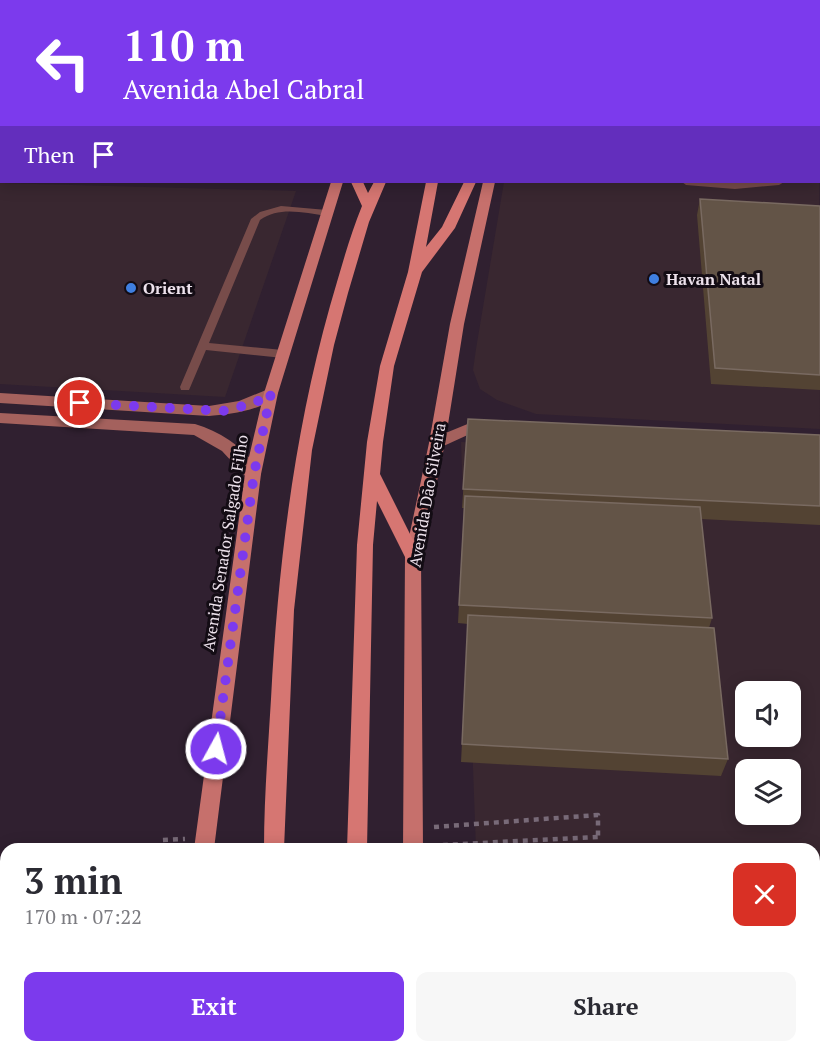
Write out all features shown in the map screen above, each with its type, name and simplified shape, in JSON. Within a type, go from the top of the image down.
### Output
[{"type":"highway","points":[[357,183],[368,205]]},
{"type":"highway","points":[[274,843],[283,636],[298,482],[314,391],[329,332],[368,205],[379,183]]},
{"type":"highway","points":[[357,843],[364,568],[372,473],[387,366],[415,272],[432,183]]},
{"type":"highway","points":[[415,272],[448,228],[470,183]]},
{"type":"highway","points":[[372,473],[413,556]]},
{"type":"main road","name":"Avenida Senador Salgado Filho","points":[[204,843],[254,474],[271,393],[338,183]]},
{"type":"main road","name":"Avenida Dão Silveira","points":[[413,843],[413,556],[437,443],[457,324],[489,183]]},
{"type":"main road","points":[[0,398],[209,411],[255,403],[271,393]]},
{"type":"main road","points":[[0,418],[195,430],[232,448],[254,474]]},
{"type":"main road","points":[[437,443],[470,428],[505,429]]},
{"type":"lane","points":[[698,183],[735,186],[768,183]]},
{"type":"lane","points":[[184,387],[255,219],[267,212],[283,208],[327,213]]},
{"type":"lane","points":[[202,346],[283,354]]},
{"type":"path","points":[[413,829],[598,816],[598,837],[480,843]]},
{"type":"path","points":[[162,843],[162,840],[194,843]]},
{"type":"shaded area","name":"Orient","points":[[0,183],[296,191],[225,397],[0,384]]},
{"type":"shaded area","name":"Havan Natal","points":[[504,183],[819,183],[820,429],[536,414],[497,400],[480,389],[473,370]]},
{"type":"shaded area","points":[[461,442],[820,457],[820,843],[476,843]]},
{"type":"building","points":[[700,199],[820,206],[820,375],[715,368]]},
{"type":"building","points":[[468,419],[820,435],[820,506],[463,489]]},
{"type":"building","points":[[465,496],[700,507],[712,618],[459,605]]},
{"type":"building","points":[[468,615],[714,628],[728,759],[462,744]]},
{"type":"place","name":"Havan Natal","points":[[654,279]]},
{"type":"place","name":"Orient","points":[[131,288]]},
{"type":"route","points":[[80,403],[223,411],[255,403],[271,393],[254,474],[216,749]]}]
